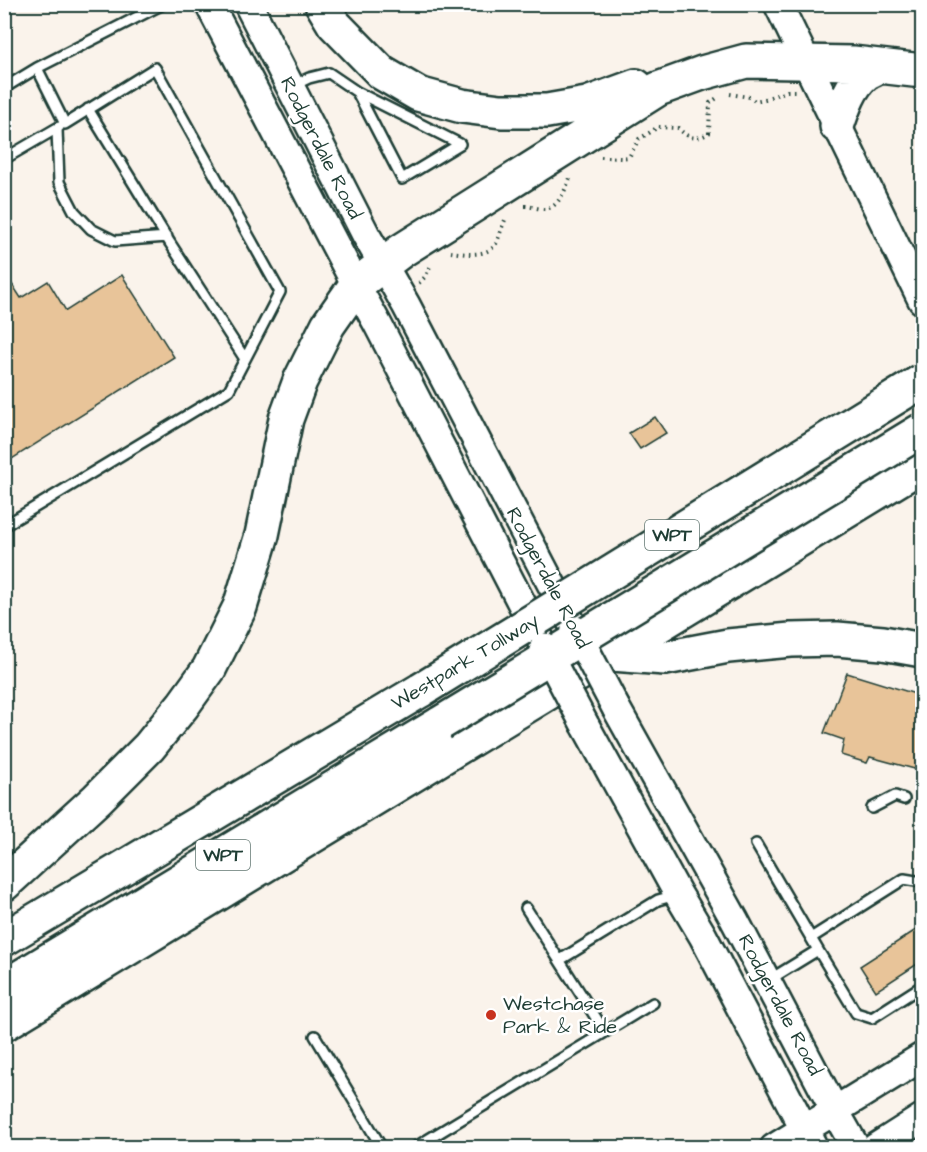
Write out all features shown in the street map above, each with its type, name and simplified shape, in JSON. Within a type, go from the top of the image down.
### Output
[{"type":"highway","points":[[322,4],[334,24],[382,73],[418,93],[462,106],[501,111],[547,111],[587,104],[639,86],[658,89]]},
{"type":"highway","points":[[4,884],[97,799],[148,747],[209,669],[240,607],[262,535],[286,419],[300,381],[328,326],[356,285],[382,264],[658,89],[702,73],[746,61],[810,72],[865,68],[922,71]]},
{"type":"highway","points":[[837,126],[849,96],[865,68]]},
{"type":"highway","name":"Westpark Tollway","points":[[4,939],[421,690],[922,381]]},
{"type":"highway","name":"Westpark Tollway","points":[[4,987],[922,430]]},
{"type":"highway","points":[[4,1024],[922,465]]},
{"type":"highway","points":[[612,654],[665,658],[728,646],[791,640],[837,639],[883,643],[922,650]]},
{"type":"street","name":"Rodgerdale Road","points":[[209,4],[585,725],[703,936],[809,1138]]},
{"type":"street","name":"Rodgerdale Road","points":[[248,4],[616,708],[734,919],[856,1148]]},
{"type":"street","points":[[778,4],[922,300]]},
{"type":"street","points":[[609,768],[647,809],[674,856],[690,870],[708,874]]},
{"type":"street","points":[[774,1148],[809,1138],[835,1111],[922,1057]]},
{"type":"street","points":[[875,1148],[922,1118]]},
{"type":"lane","points":[[4,88],[37,68],[163,4]]},
{"type":"lane","points":[[37,68],[61,126],[59,182],[74,211],[91,229],[115,241],[167,237]]},
{"type":"lane","points":[[4,159],[155,68],[280,292],[229,390],[4,525]]},
{"type":"lane","points":[[290,87],[309,78],[329,73],[357,92],[460,144],[402,179],[357,92]]},
{"type":"lane","points":[[88,109],[245,359]]},
{"type":"lane","points":[[872,808],[895,796],[904,799]]},
{"type":"lane","points":[[756,844],[856,1013],[872,1018],[922,986]]},
{"type":"lane","points":[[811,938],[904,879],[922,882]]},
{"type":"lane","points":[[560,960],[658,900],[678,894]]},
{"type":"lane","points":[[526,908],[605,1032]]},
{"type":"lane","points":[[767,981],[818,951]]},
{"type":"lane","points":[[414,1148],[653,1003]]},
{"type":"lane","points":[[315,1036],[382,1148]]},
{"type":"path","points":[[726,94],[749,97],[755,101],[787,91],[794,92],[810,72]]},
{"type":"path","points":[[600,156],[629,157],[639,139],[658,127],[678,128],[685,135],[694,138],[702,137],[709,133],[710,103],[718,97]]},
{"type":"path","points":[[518,209],[524,206],[544,209],[551,207],[556,203],[572,172]]},
{"type":"path","points":[[449,252],[473,255],[490,249],[496,244],[507,217],[513,212]]},
{"type":"path","points":[[415,284],[426,276],[432,260]]},
{"type":"building","points":[[4,272],[21,298],[48,281],[66,311],[122,275],[174,357],[4,464]]},
{"type":"building","points":[[655,417],[666,433],[640,449],[629,433]]},
{"type":"building","points":[[847,673],[922,696],[922,771],[870,757],[867,763],[841,755],[844,740],[824,733]]},
{"type":"building","points":[[922,926],[922,961],[876,991],[860,966]]},
{"type":"place","name":"Westchase Park & Ride","points":[[491,1015]]}]
